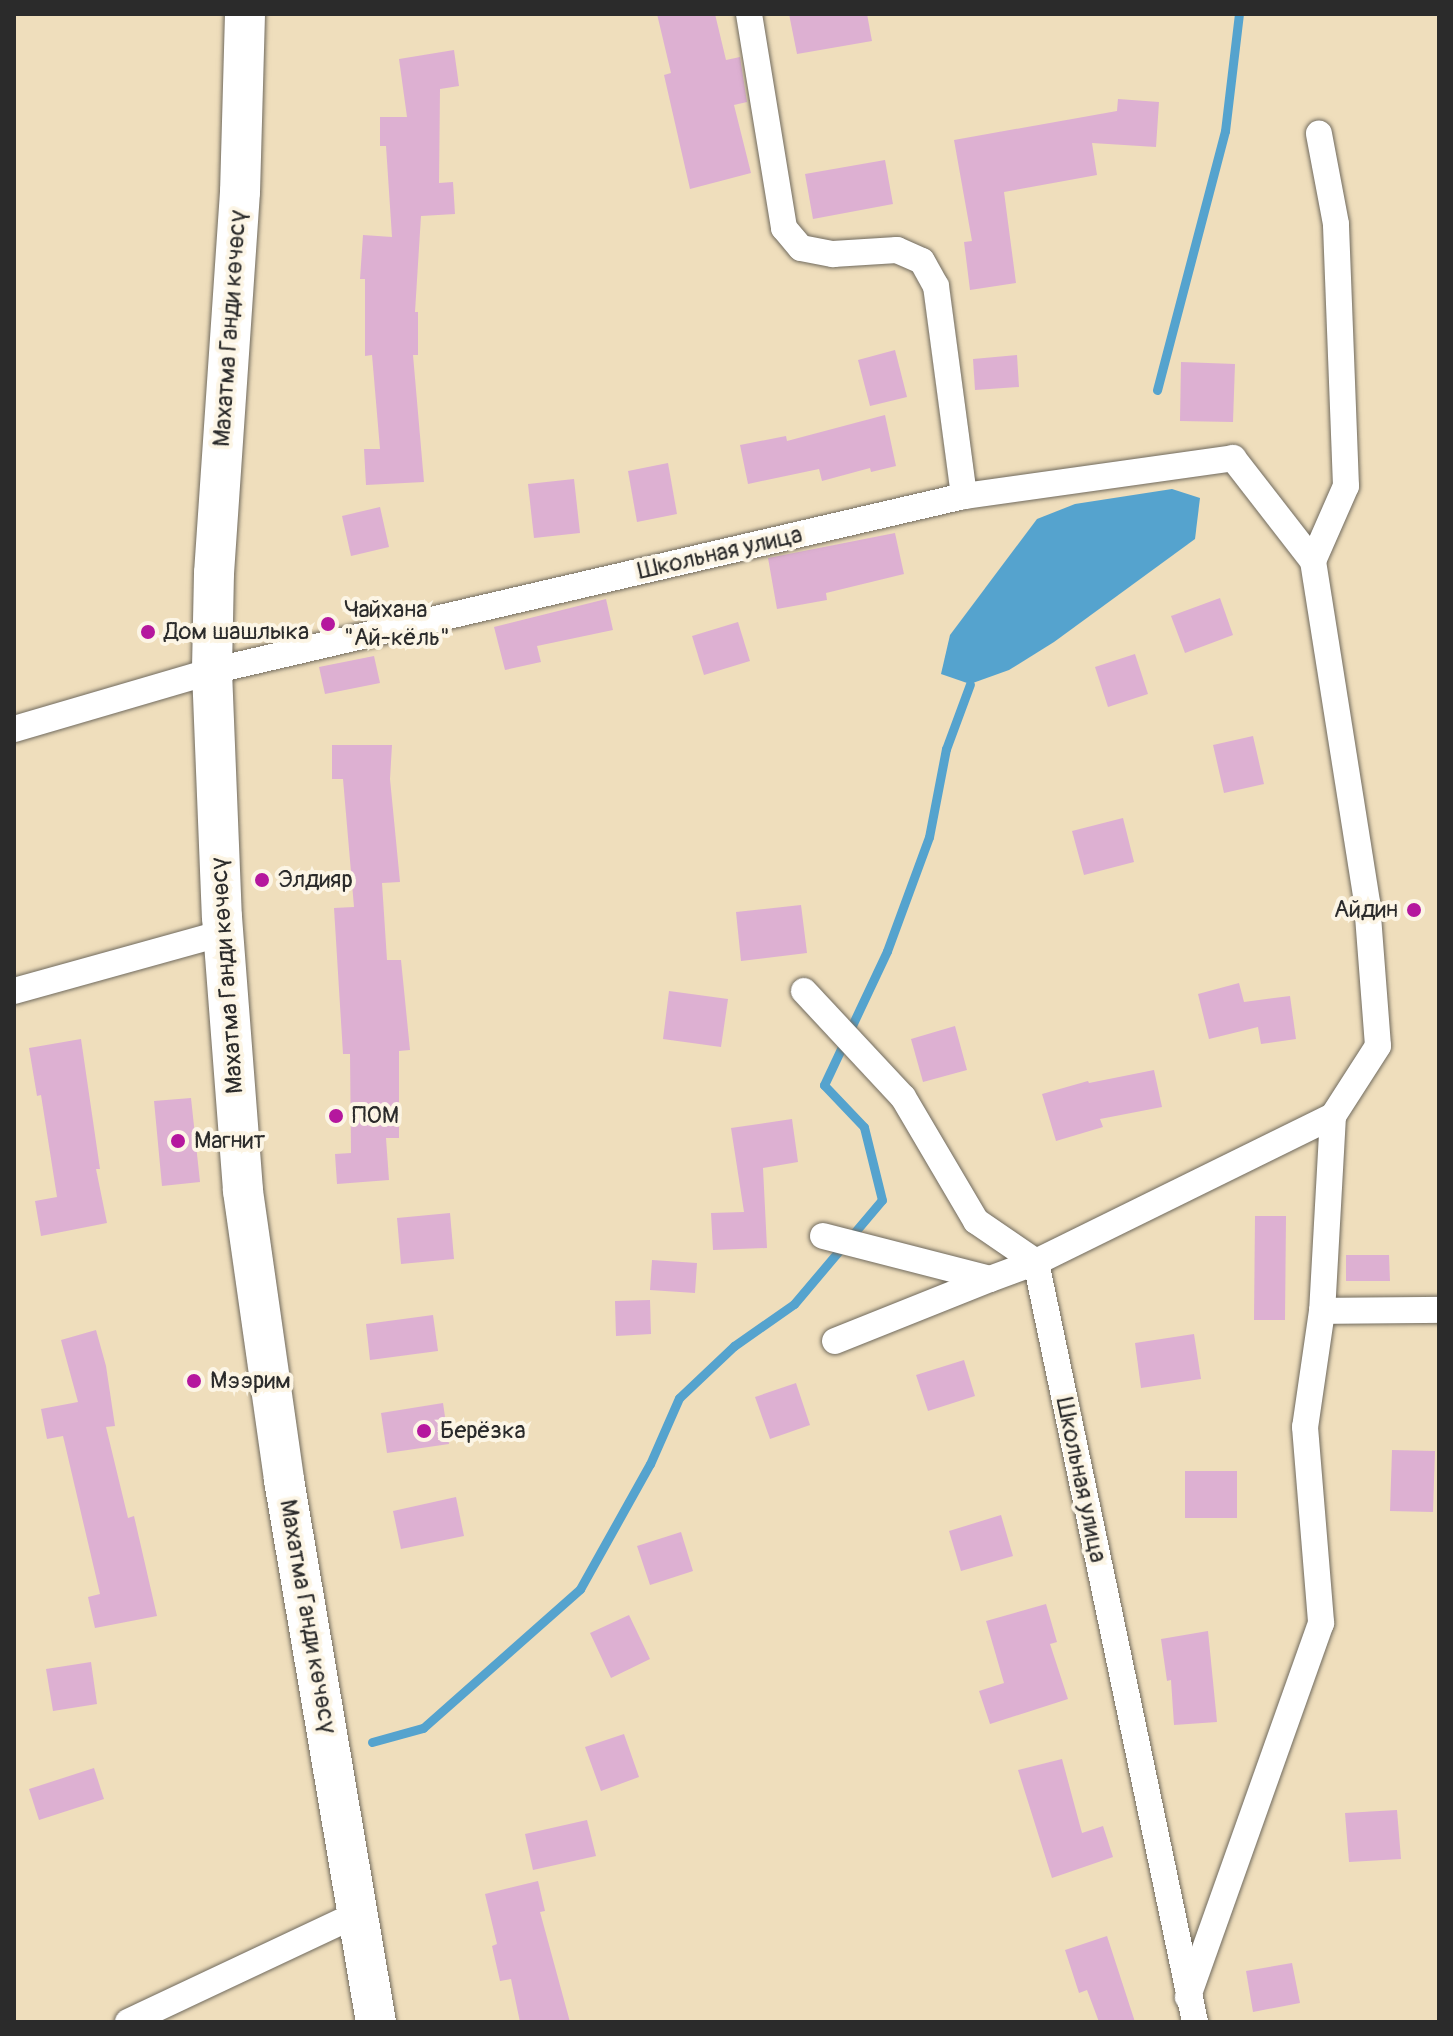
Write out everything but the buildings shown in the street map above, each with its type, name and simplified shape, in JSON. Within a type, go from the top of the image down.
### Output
[{"type":"main road","name":"Махатма Ганди көчөсү","points":[[245,14],[240,192],[214,573],[212,671],[223,933],[243,1191],[284,1480],[376,2022]]},
{"type":"street","points":[[749,14],[784,228],[801,248],[811,250],[833,254],[897,250],[922,261],[936,286],[964,496]]},
{"type":"street","points":[[1191,2010],[1321,1623],[1305,1427],[1322,1311],[1333,1116],[1378,1046],[1367,903],[1313,561],[1346,486],[1336,224],[1319,134]]},
{"type":"street","name":"Школьная улица","points":[[14,729],[212,671],[964,496],[1233,458],[1313,561]]},
{"type":"street","points":[[14,991],[223,933]]},
{"type":"street","points":[[804,991],[903,1097],[976,1221],[1036,1262]]},
{"type":"street","points":[[835,1341],[1036,1262],[1333,1116]]},
{"type":"street","points":[[823,1236],[990,1279]]},
{"type":"street","name":"Школьная улица","points":[[1036,1262],[1191,2010]]},
{"type":"street","points":[[1322,1311],[1439,1310]]},
{"type":"street","points":[[128,2022],[358,1914]]},
{"type":"water","points":[[1172,489],[1200,498],[1195,539],[1054,642],[1009,670],[970,684],[941,674],[950,635],[1037,519],[1075,504]]},
{"type":"waterway","points":[[1157,390],[1225,131],[1239,14]]},
{"type":"waterway","points":[[372,1742],[423,1728],[580,1589],[650,1464],[679,1398],[734,1346],[794,1304],[882,1200],[864,1127],[824,1085],[887,951],[929,837],[946,749],[970,684]]},
{"type":"place","name":"Чайхана \"Ай-кёль\"","points":[[328,624]]},
{"type":"place","name":"Дом шашлыка","points":[[148,632]]},
{"type":"place","name":"Элдияр","points":[[262,880]]},
{"type":"place","name":"Айдин","points":[[1414,910]]},
{"type":"place","name":"ПОМ","points":[[336,1116]]},
{"type":"place","name":"Магнит","points":[[178,1141]]},
{"type":"place","name":"Мээрим","points":[[194,1381]]},
{"type":"place","name":"Берёзка","points":[[424,1431]]}]
